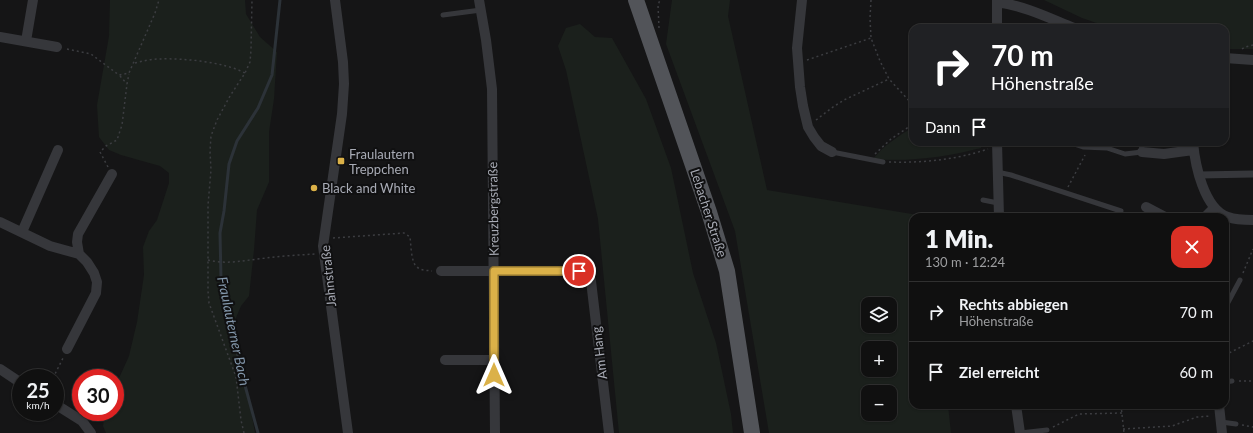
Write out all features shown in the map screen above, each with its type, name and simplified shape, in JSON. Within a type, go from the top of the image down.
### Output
[{"type":"main road","name":"Lebacher Straße","points":[[636,0],[710,212],[727,271],[752,433]]},
{"type":"street","points":[[26,41],[33,0]]},
{"type":"street","name":"Jahnstraße","points":[[335,0],[343,62],[344,84],[342,114],[324,239],[324,253],[348,433]]},
{"type":"street","points":[[802,0],[797,48],[800,87],[808,127],[821,146],[832,152]]},
{"type":"street","points":[[997,24],[997,1],[1025,8],[1064,24]]},
{"type":"street","name":"Kreuzbergstraße","points":[[480,5],[490,66],[492,89],[494,433]]},
{"type":"street","points":[[0,37],[57,47]]},
{"type":"street","points":[[1229,58],[1253,60]]},
{"type":"street","points":[[996,146],[999,213]]},
{"type":"street","points":[[1142,152],[1164,154],[1193,146],[1199,175],[1204,190],[1214,208],[1221,213]]},
{"type":"street","points":[[22,232],[58,150]]},
{"type":"street","points":[[79,254],[77,242],[78,234],[112,174]]},
{"type":"street","points":[[1199,175],[1253,174]]},
{"type":"street","points":[[1146,207],[1157,213]]},
{"type":"street","points":[[1209,213],[1214,208]]},
{"type":"street","points":[[1229,217],[1253,220]]},
{"type":"street","points":[[0,222],[50,246],[79,254],[87,262],[94,273],[97,282],[96,292],[67,349]]},
{"type":"street","points":[[441,271],[494,271]]},
{"type":"street","name":"Am Hang","points":[[494,271],[579,271],[587,274],[591,281],[609,433]]},
{"type":"street","points":[[445,360],[494,360]]},
{"type":"street","points":[[0,369],[12,377]]},
{"type":"street","points":[[1017,409],[1020,433]]},
{"type":"street","points":[[64,410],[82,421],[91,433]]},
{"type":"street","points":[[1220,414],[1222,433]]},
{"type":"lane","name":"Kreuzbergstraße","points":[[442,16],[480,5]]},
{"type":"lane","points":[[1080,146],[1107,148],[1124,154],[1142,152],[1141,146]]},
{"type":"lane","points":[[832,152],[883,162]]},
{"type":"lane","points":[[998,172],[1121,211]]},
{"type":"lane","points":[[983,200],[998,203]]},
{"type":"lane","points":[[1229,301],[1240,280]]},
{"type":"lane","points":[[1220,414],[1236,424]]},
{"type":"lane","points":[[1020,433],[1047,430]]},
{"type":"path","points":[[112,174],[100,152],[106,146],[117,140],[119,135],[122,125],[129,73],[155,13],[159,0]]},
{"type":"path","points":[[244,433],[236,376],[209,303],[208,205],[211,170],[211,136],[217,120],[230,96],[246,72],[250,62],[252,50],[252,0]]},
{"type":"path","points":[[871,0],[871,38],[889,79],[909,101]]},
{"type":"path","points":[[797,62],[871,38]]},
{"type":"path","points":[[57,47],[91,54],[119,75],[127,84]]},
{"type":"path","points":[[134,63],[158,59],[194,60],[237,68],[246,72]]},
{"type":"path","points":[[119,75],[129,73]]},
{"type":"path","points":[[808,127],[844,100],[889,79]]},
{"type":"path","points":[[869,160],[891,139],[909,127]]},
{"type":"path","points":[[883,162],[919,163],[955,158],[990,146]]},
{"type":"path","points":[[1066,193],[1089,147]]},
{"type":"path","points":[[324,239],[404,233],[410,237],[414,264],[417,268],[423,270],[441,271]]},
{"type":"path","points":[[1240,280],[1253,249]]},
{"type":"path","points":[[208,260],[225,263],[324,253]]},
{"type":"path","points":[[1229,353],[1253,341]]},
{"type":"path","points":[[57,369],[67,349]]},
{"type":"path","points":[[1232,381],[1253,381]]},
{"type":"path","points":[[1122,409],[1124,433]]},
{"type":"path","points":[[1047,430],[1079,414],[1122,413]]},
{"type":"path","points":[[1123,430],[1172,426],[1197,417],[1220,414]]},
{"type":"path","points":[[1236,424],[1253,427]]},
{"type":"shaded area","points":[[110,0],[245,0],[246,14],[260,37],[277,52],[274,99],[269,132],[269,182],[257,210],[249,296],[241,306],[235,320],[255,433],[106,433],[103,426],[104,421],[124,421],[123,369],[129,356],[137,322],[144,275],[143,247],[149,231],[157,220],[169,183],[169,173],[160,166],[109,150],[99,137],[97,105],[109,36]]},
{"type":"shaded area","points":[[672,0],[730,0],[728,16],[767,190],[909,214],[909,409],[948,409],[951,433],[769,433],[735,231],[666,44]]},
{"type":"shaded area","points":[[1044,0],[1253,0],[1253,49],[1229,49],[1229,24],[1099,24],[1082,18]]},
{"type":"shaded area","points":[[580,24],[595,37],[612,38],[646,99],[671,168],[693,273],[716,343],[731,414],[733,433],[619,433],[598,219],[566,70],[558,46],[566,28]]},
{"type":"shaded area","points":[[909,130],[909,146],[981,146],[981,148],[928,158],[901,160],[873,159],[897,137]]},
{"type":"waterway","name":"Fraulauterner Bach","points":[[258,433],[243,378],[221,279],[220,233],[229,164],[237,141],[258,108],[272,75],[280,0]]},
{"type":"place","name":"Fraulautern Treppchen","points":[[341,161]]},
{"type":"place","name":"Black and White","points":[[314,188]]},
{"type":"route","points":[[494,375],[494,271],[579,271]]}]
